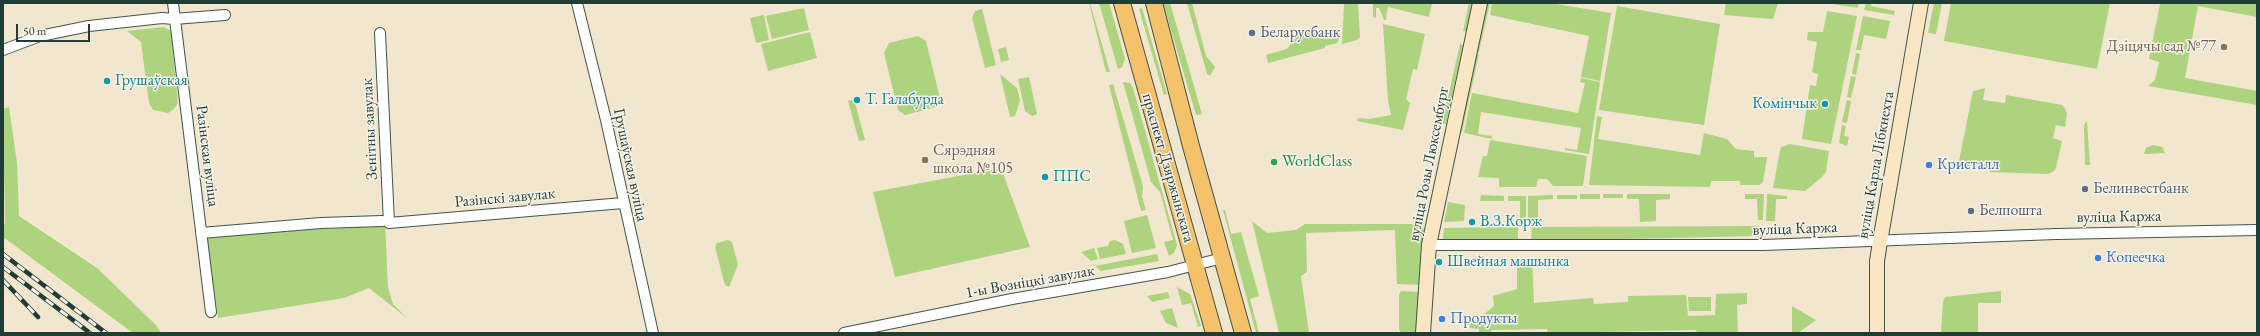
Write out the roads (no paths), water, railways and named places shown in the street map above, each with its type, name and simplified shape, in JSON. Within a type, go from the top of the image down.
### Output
[{"type":"main road","name":"праспект Дзяржынскага","points":[[1122,3],[1214,333]]},
{"type":"main road","name":"праспект Дзяржынскага","points":[[1154,3],[1243,333]]},
{"type":"street","name":"Разінская вуліца","points":[[173,3],[211,312]]},
{"type":"street","name":"Грушаўская вуліца","points":[[577,3],[606,120],[623,203],[653,333]]},
{"type":"street","name":"вуліца Розы Люксембург","points":[[1423,333],[1429,245],[1480,3]]},
{"type":"street","name":"вуліца Карла Лібкнехта","points":[[1877,333],[1877,261],[1921,3]]},
{"type":"street","points":[[3,50],[59,31],[156,19],[225,15]]},
{"type":"street","name":"Зенітны завулак","points":[[380,33],[386,222]]},
{"type":"street","name":"Разінскі завулак","points":[[201,233],[321,222],[386,222],[623,203]]},
{"type":"street","name":"вуліца Каржа","points":[[1429,245],[1763,245],[1880,242],[2056,234],[2257,230]]},
{"type":"street","name":"1-ы Возніцкі завулак","points":[[844,333],[1195,266],[1222,258]]},
{"type":"railway","points":[[3,254],[106,333]]},
{"type":"railway","points":[[3,267],[90,333]]},
{"type":"railway","points":[[3,280],[38,317]]},
{"type":"place","name":"Беларусбанк","points":[[1252,33]]},
{"type":"place","name":"Дзіцячы сад №77","points":[[2224,47]]},
{"type":"place","name":"Грушаўская","points":[[107,81]]},
{"type":"place","name":"Т. Галабурда","points":[[857,100]]},
{"type":"place","name":"Комінчык","points":[[1825,104]]},
{"type":"place","name":"Сярэдняя школа №105","points":[[925,160]]},
{"type":"place","name":"WorldClass","points":[[1274,162]]},
{"type":"place","name":"Кристалл","points":[[1929,165]]},
{"type":"place","name":"ППС","points":[[1045,177]]},
{"type":"place","name":"Белинвестбанк","points":[[2085,189]]},
{"type":"place","name":"Белпошта","points":[[1971,211]]},
{"type":"place","name":"В.З.Корж","points":[[1472,222]]},
{"type":"place","name":"Копеечка","points":[[2098,258]]},
{"type":"place","name":"Швейная машынка","points":[[1439,262]]},
{"type":"place","name":"Продукты","points":[[1442,319]]}]
